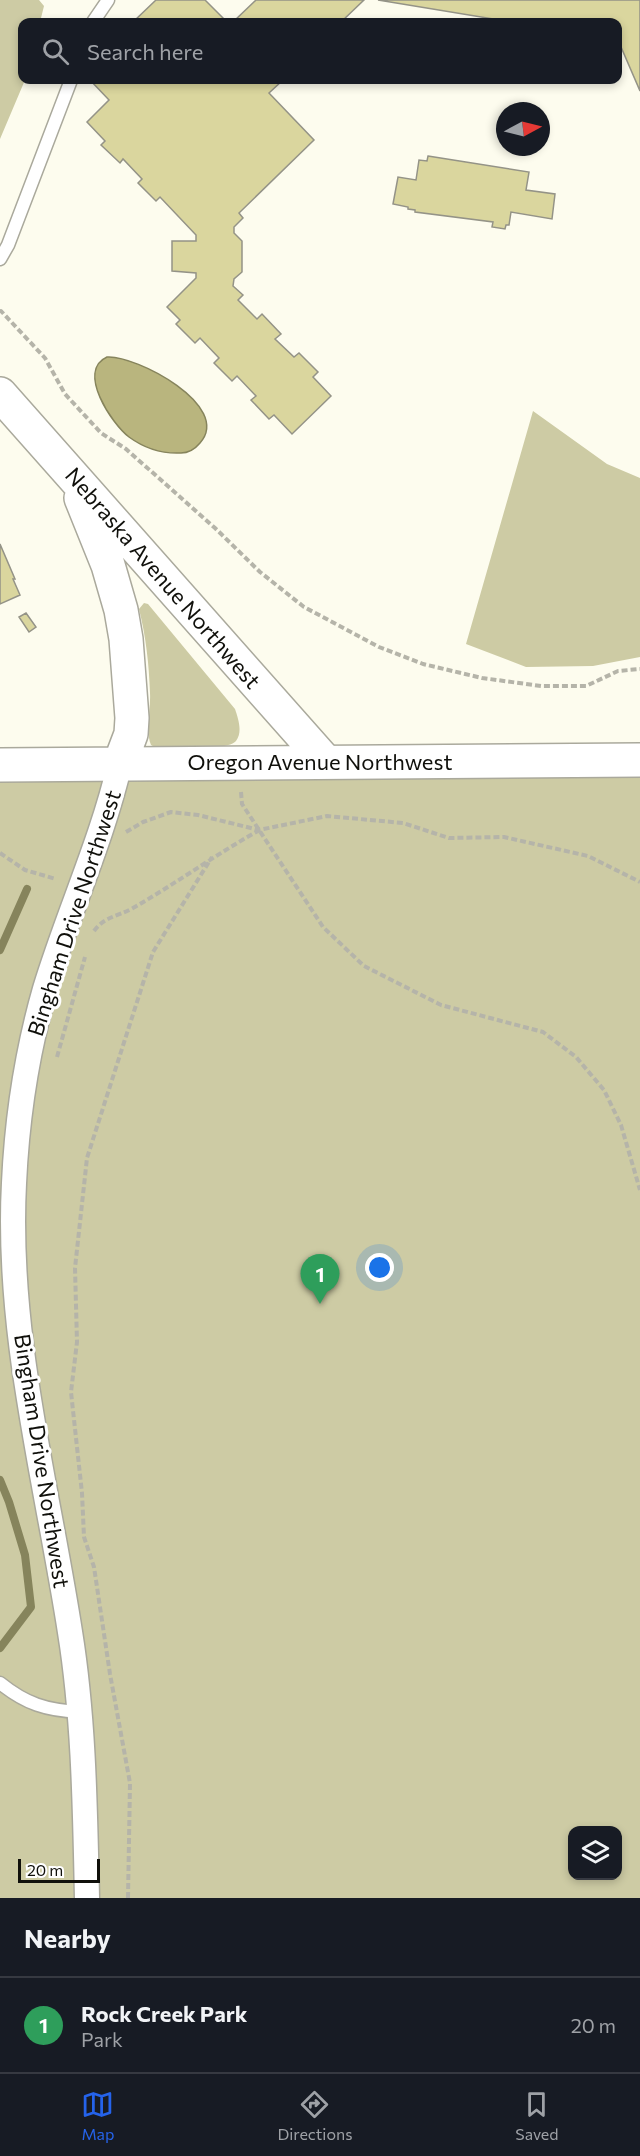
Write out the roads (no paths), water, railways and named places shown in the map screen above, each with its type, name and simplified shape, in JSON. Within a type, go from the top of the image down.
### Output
[{"type":"street","name":"Nebraska Avenue Northwest","points":[[0,394],[325,762]]},
{"type":"street","name":"Bingham Drive Northwest","points":[[71,474],[108,565],[123,620],[132,718],[131,734],[120,763],[112,799],[80,885],[43,997],[24,1082],[14,1183],[13,1259],[17,1311],[31,1408],[71,1635],[84,1773],[87,1898]]},
{"type":"street","name":"Oregon Avenue Northwest","points":[[0,765],[640,760]]},
{"type":"lane","points":[[96,18],[108,0]]},
{"type":"lane","points":[[0,259],[8,245],[69,84]]},
{"type":"lane","points":[[0,1683],[30,1704],[53,1710],[79,1712]]},
{"type":"waterway","points":[[0,950],[27,889]]},
{"type":"waterway","points":[[0,1480],[25,1555],[31,1607],[0,1648]]},
{"type":"place","name":"Rock Creek Park","points":[[320,1304]]}]
